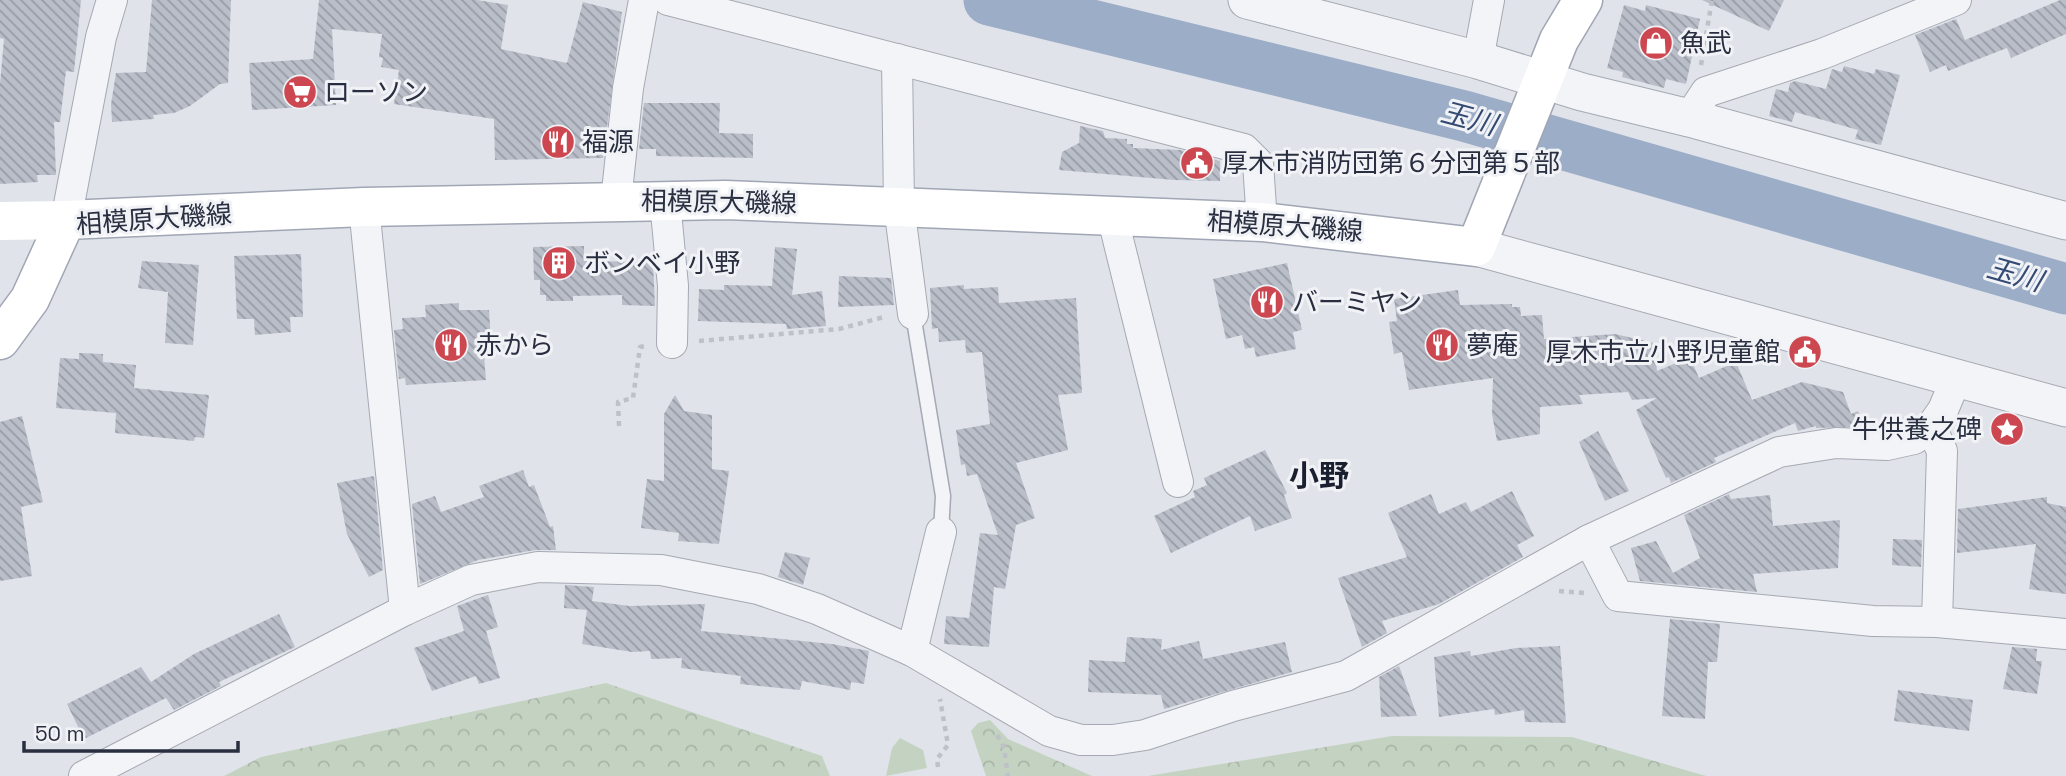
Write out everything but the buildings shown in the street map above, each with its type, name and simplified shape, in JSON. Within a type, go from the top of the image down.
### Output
[{"type":"main road","points":[[1482,232],[1559,40],[1583,0]]},
{"type":"main road","name":"相模原大磯線","points":[[0,340],[30,299],[66,220],[364,207],[665,201],[899,206],[1482,232]]},
{"type":"main road","points":[[0,220],[66,220]]},
{"type":"street","points":[[66,220],[101,37],[112,0]]},
{"type":"street","points":[[616,201],[628,88],[644,0]]},
{"type":"street","points":[[668,0],[1244,149],[1258,163],[1262,222]]},
{"type":"street","points":[[1247,0],[1478,60],[1541,85],[1697,105],[2066,221]]},
{"type":"street","points":[[1478,60],[1489,0]]},
{"type":"street","points":[[1697,105],[1956,0]]},
{"type":"street","points":[[897,60],[899,206],[913,313]]},
{"type":"street","points":[[665,201],[673,286],[672,343]]},
{"type":"street","points":[[364,207],[405,610]]},
{"type":"street","points":[[1112,215],[1178,482]]},
{"type":"street","points":[[1482,232],[1956,379],[2066,408]]},
{"type":"street","points":[[84,776],[405,610],[471,580],[538,566],[661,570],[758,589],[817,609],[912,651],[1049,731],[1081,740],[1113,740],[1145,735],[1233,706],[1346,676],[1589,540],[1779,452],[1836,443],[1887,445],[1914,439],[1931,427],[1950,397],[1956,379]]},
{"type":"street","points":[[1931,427],[1942,451],[1937,622]]},
{"type":"street","points":[[912,651],[941,532]]},
{"type":"street","points":[[1589,540],[1618,596],[1873,621],[1937,622],[2066,634]]},
{"type":"lane","points":[[913,313],[943,496],[941,532]]},
{"type":"path","points":[[1697,105],[1702,41],[1712,0]]},
{"type":"path","points":[[619,426],[618,402],[633,398],[640,347],[839,329],[913,313]]},
{"type":"path","points":[[938,767],[937,760],[948,745],[941,697],[953,703]]},
{"type":"path","points":[[995,731],[1004,747],[1007,776]]},
{"type":"green space","points":[[606,683],[822,756],[830,776],[224,776],[261,757]]},
{"type":"green space","points":[[990,720],[1008,739],[1092,776],[986,776],[971,731],[978,723]]},
{"type":"green space","points":[[1392,736],[1572,737],[1706,776],[1148,776]]},
{"type":"green space","points":[[900,738],[923,750],[927,768],[886,776],[892,748]]},
{"type":"waterway","name":"玉川","points":[[989,0],[1464,116],[2066,289]]},
{"type":"place","name":"魚武","points":[[1656,43]]},
{"type":"place","name":"ローソン","points":[[300,92]]},
{"type":"place","name":"福源","points":[[558,142]]},
{"type":"place","name":"厚木市消防団第６分団第５部","points":[[1197,163]]},
{"type":"place","name":"ボンベイ小野","points":[[559,263]]},
{"type":"place","name":"バーミヤン","points":[[1267,302]]},
{"type":"place","name":"赤から","points":[[451,345]]},
{"type":"place","name":"夢庵","points":[[1442,345]]},
{"type":"place","name":"厚木市立小野児童館","points":[[1805,352]]},
{"type":"place","name":"牛供養之碑","points":[[2007,429]]},
{"type":"district","name":"小野","points":[[1319,475]]}]
